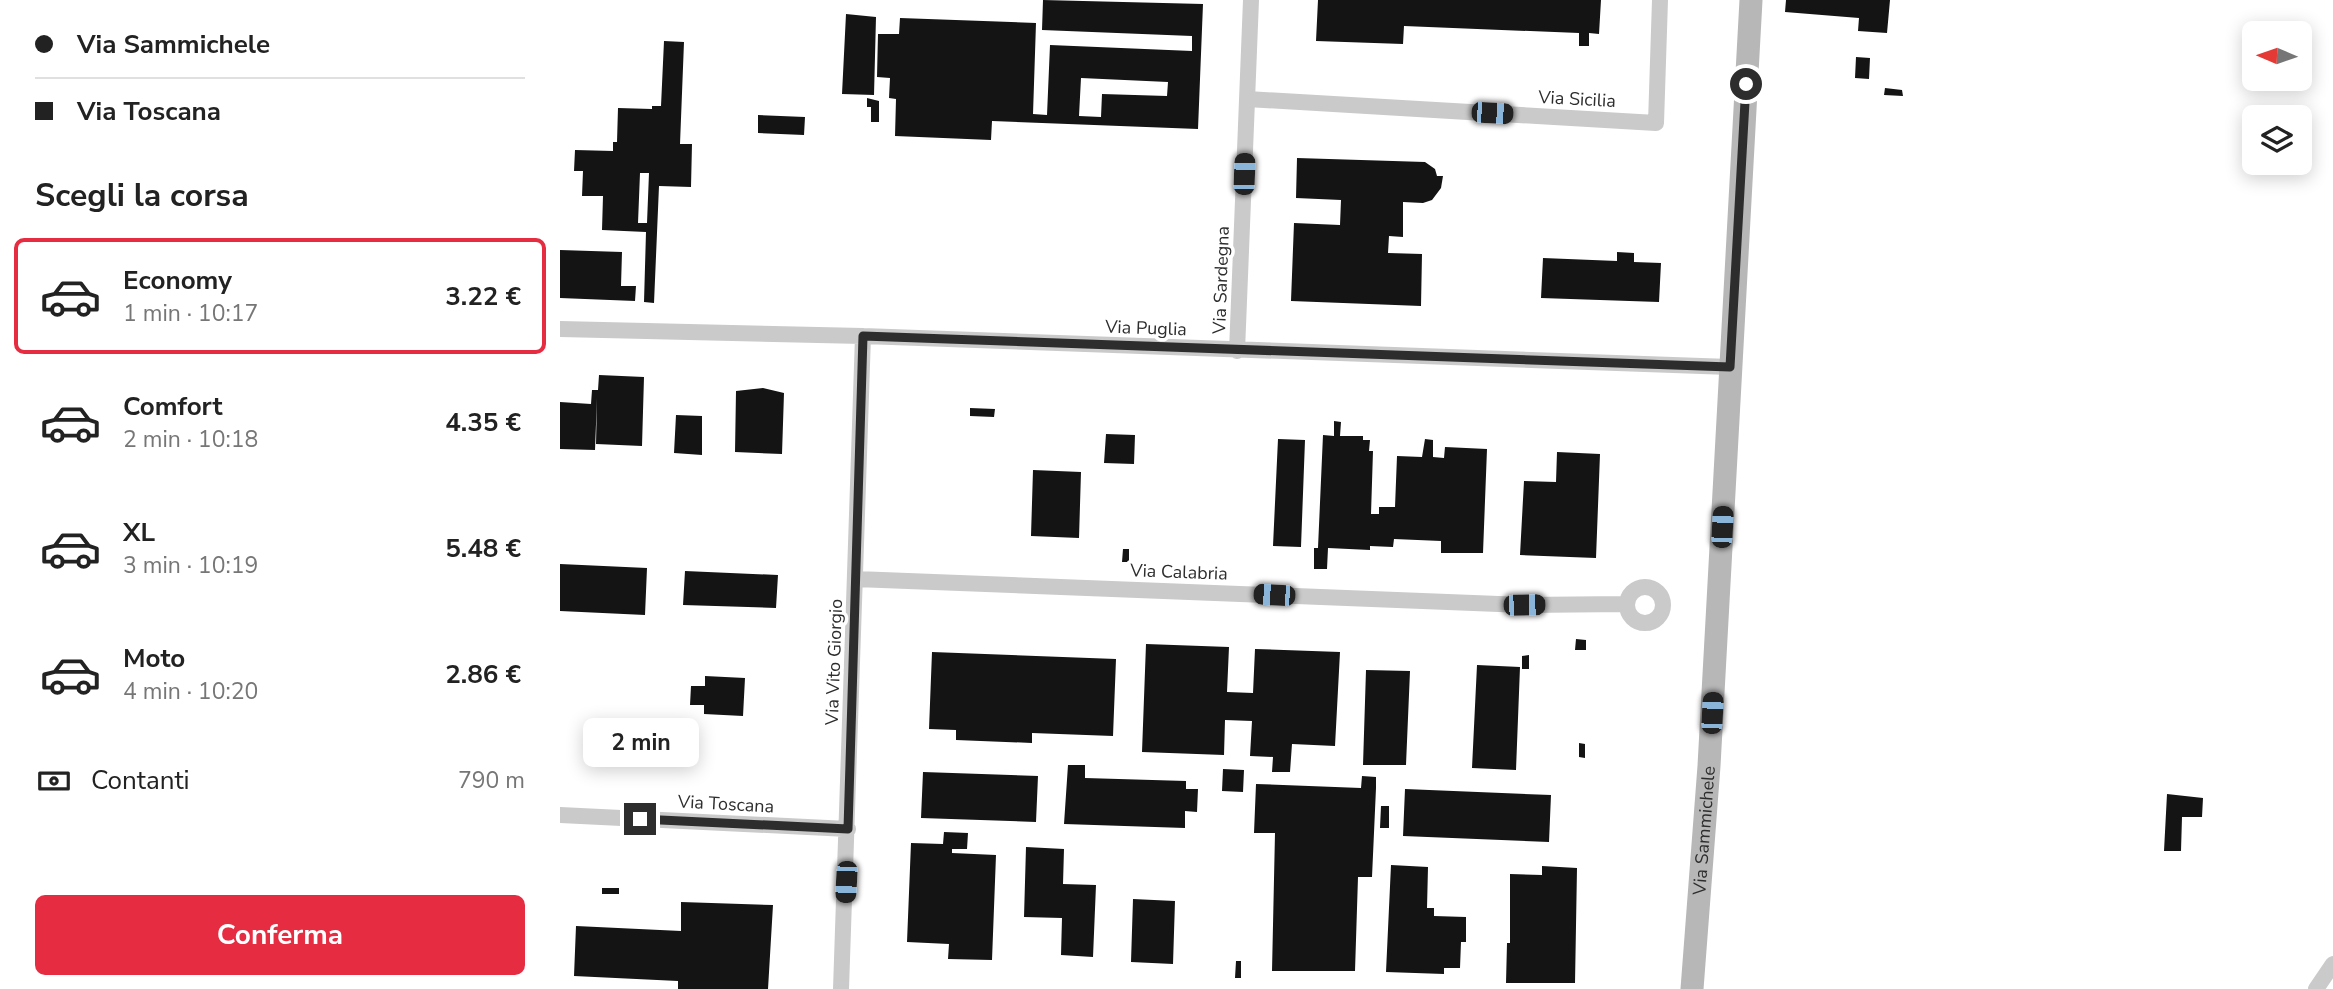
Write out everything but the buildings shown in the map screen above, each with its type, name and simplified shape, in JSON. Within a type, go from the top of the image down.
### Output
[{"type":"main road","name":"Via Sammichele","points":[[1692,989],[1709,766],[1751,0]]},
{"type":"street","name":"Via Sardegna","points":[[1237,351],[1251,0]]},
{"type":"street","name":"Via Sicilia","points":[[1247,99],[1656,123],[1660,0]]},
{"type":"street","name":"Via Puglia","points":[[560,329],[863,336],[1730,367]]},
{"type":"street","name":"Via Vito Giorgio","points":[[841,989],[863,336]]},
{"type":"street","name":"Via Calabria","points":[[856,579],[1524,605],[1626,604]]},
{"type":"street","name":"Via Toscana","points":[[560,815],[848,829]]},
{"type":"street","points":[[2316,989],[2333,964]]},
{"type":"route","points":[[640,819],[848,829],[863,336],[1730,367],[1746,84]]}]
